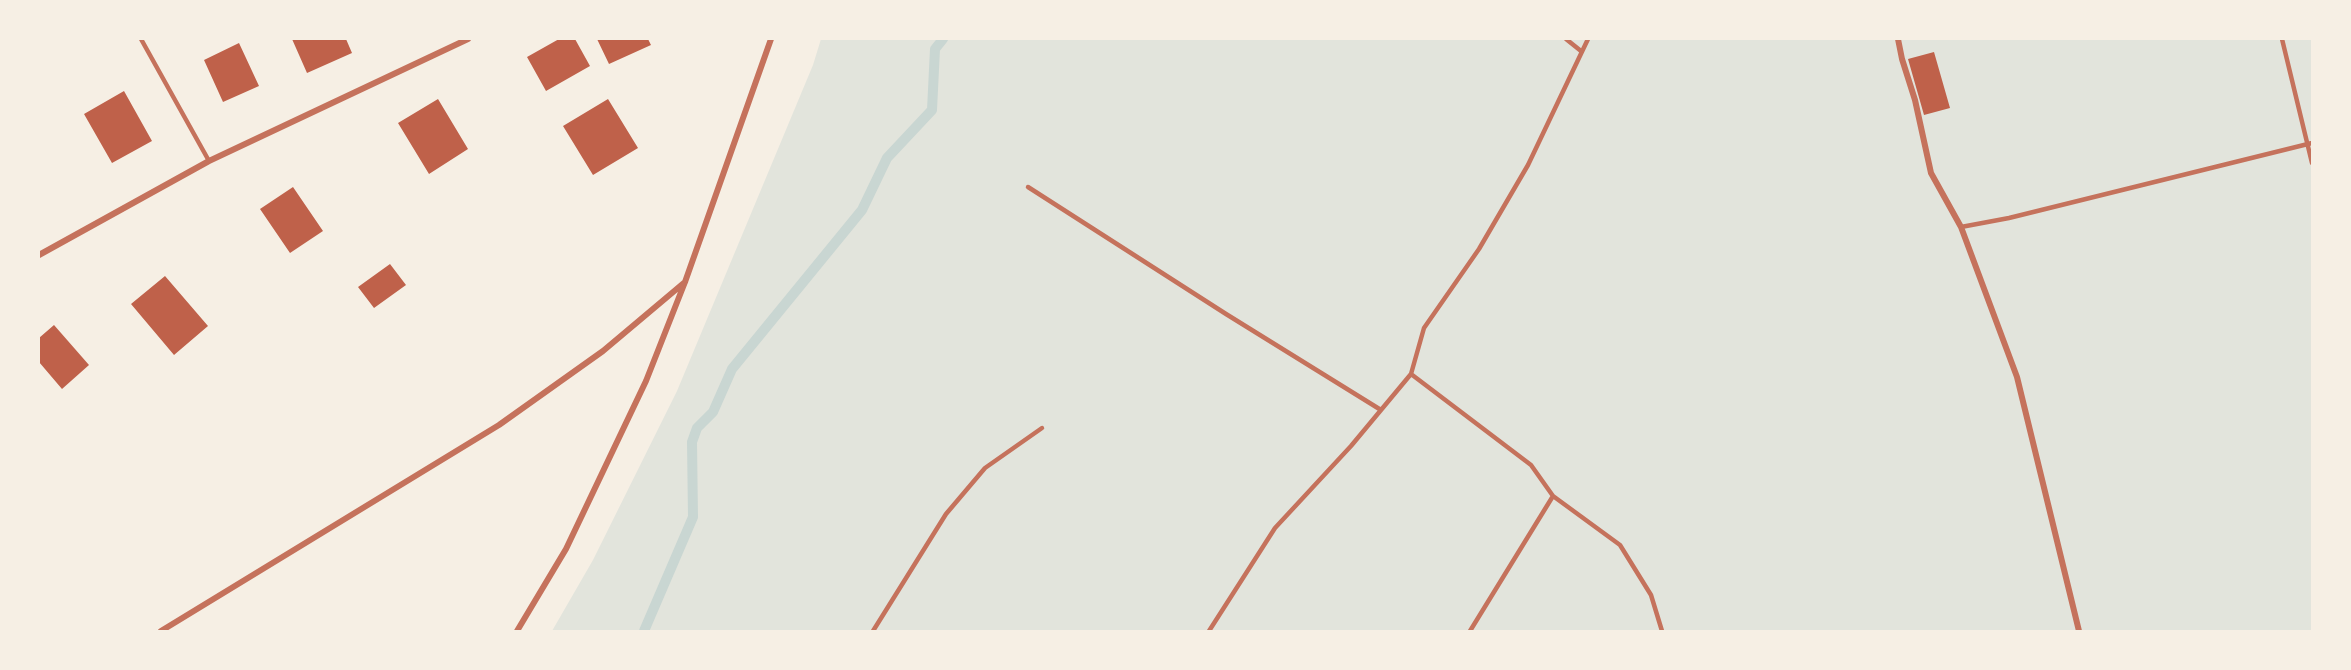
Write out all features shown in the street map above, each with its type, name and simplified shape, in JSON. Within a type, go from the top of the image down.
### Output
[{"type":"street","points":[[39,255],[209,161],[468,39]]},
{"type":"street","points":[[517,631],[566,549],[646,381],[685,282],[771,39]]},
{"type":"street","points":[[1898,39],[1915,100],[1931,173],[1961,227],[2017,377],[2079,631]]},
{"type":"street","points":[[161,631],[499,425],[603,351],[685,282]]},
{"type":"lane","points":[[141,39],[209,161]]},
{"type":"lane","points":[[1566,39],[1581,51]]},
{"type":"lane","points":[[1209,631],[1275,528],[1382,410],[1411,374],[1424,328],[1479,249],[1528,165],[1588,39]]},
{"type":"lane","points":[[2282,39],[2312,163]]},
{"type":"lane","points":[[1961,227],[2009,218],[2309,144]]},
{"type":"lane","points":[[1028,187],[1226,314],[1382,410]]},
{"type":"lane","points":[[1411,374],[1531,465],[1553,496],[1620,545],[1651,595],[1662,631]]},
{"type":"lane","points":[[873,631],[946,514],[985,468],[1042,428]]},
{"type":"lane","points":[[1470,631],[1553,496]]},
{"type":"shaded area","points":[[821,39],[2312,39],[2312,631],[552,631],[593,560],[677,391],[813,65]]},
{"type":"building","points":[[292,39],[346,39],[352,53],[307,73]]},
{"type":"building","points":[[559,39],[575,39],[590,66],[546,91],[527,57]]},
{"type":"building","points":[[597,39],[648,39],[651,45],[609,64]]},
{"type":"building","points":[[239,43],[259,86],[223,102],[204,60]]},
{"type":"building","points":[[1934,52],[1950,108],[1924,115],[1908,59]]},
{"type":"building","points":[[124,91],[152,141],[112,163],[84,114]]},
{"type":"building","points":[[438,99],[468,149],[429,174],[398,123]]},
{"type":"building","points":[[608,99],[638,148],[593,175],[563,126]]},
{"type":"building","points":[[293,187],[323,231],[290,253],[260,209]]},
{"type":"building","points":[[390,264],[406,285],[374,308],[358,287]]},
{"type":"building","points":[[165,276],[208,326],[174,355],[131,304]]},
{"type":"building","points":[[54,325],[89,365],[62,389],[39,362],[39,338]]},
{"type":"waterway","points":[[644,631],[693,517],[692,442],[697,428],[713,412],[732,369],[862,210],[887,158],[932,110],[935,49],[943,39]]}]
